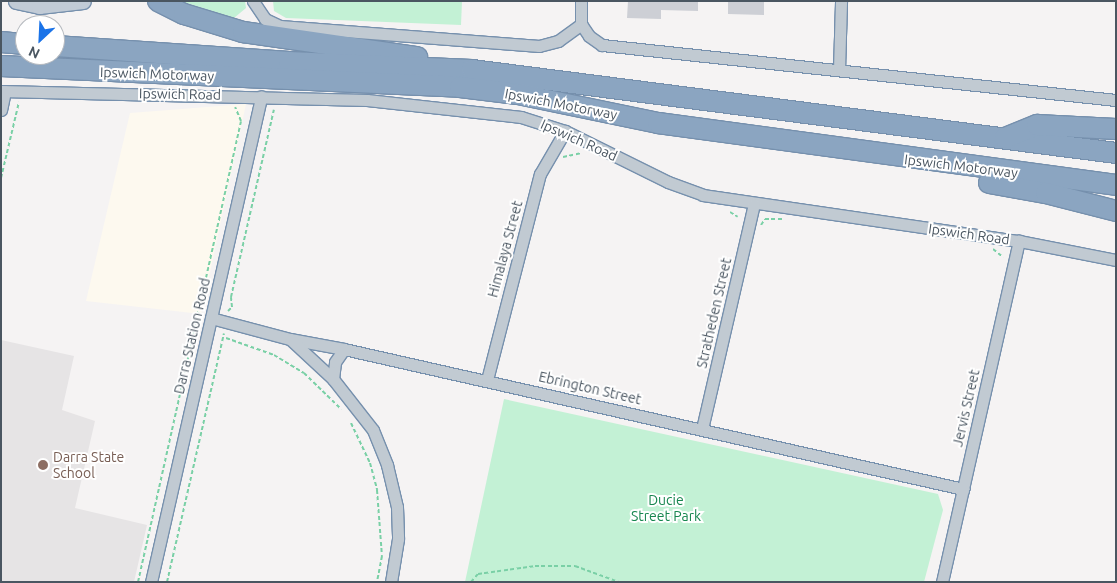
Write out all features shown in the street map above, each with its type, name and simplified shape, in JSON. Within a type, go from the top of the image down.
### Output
[{"type":"highway","points":[[158,1],[184,14],[243,32],[442,60],[472,70]]},
{"type":"highway","points":[[1,42],[15,43]]},
{"type":"highway","name":"Ipswich Motorway","points":[[65,47],[289,62],[472,70],[1116,153]]},
{"type":"highway","name":"Ipswich Motorway","points":[[1,66],[460,88],[518,94],[658,123],[896,158],[1116,185]]},
{"type":"highway","points":[[1003,139],[1036,125],[1116,130]]},
{"type":"highway","points":[[896,158],[912,170],[1046,193],[1116,211]]},
{"type":"main road","points":[[16,1],[39,6],[82,1]]},
{"type":"street","points":[[253,1],[264,18],[280,26],[539,46],[558,41],[581,24]]},
{"type":"street","points":[[581,1],[581,24],[589,36],[602,45],[1116,100]]},
{"type":"street","points":[[839,70],[841,1]]},
{"type":"street","points":[[1,110],[3,91]]},
{"type":"street","name":"Ipswich Road","points":[[3,91],[261,96],[415,103],[521,117],[565,131],[668,182],[703,195],[754,204],[1019,241],[1116,260]]},
{"type":"street","name":"Darra Station Road","points":[[151,582],[261,96]]},
{"type":"street","name":"Himalaya Street","points":[[487,380],[540,174],[565,131]]},
{"type":"street","name":"Stratheden Street","points":[[702,429],[754,204]]},
{"type":"street","name":"Jervis Street","points":[[942,582],[1019,241]]},
{"type":"street","name":"Ebrington Street","points":[[211,318],[290,339],[487,380],[963,488]]},
{"type":"street","points":[[290,339],[333,379],[373,430],[387,465],[397,507],[398,539],[394,581]]},
{"type":"street","points":[[333,379],[335,362],[344,349]]},
{"type":"path","points":[[1,178],[19,100],[26,100]]},
{"type":"path","points":[[138,582],[240,121],[235,107],[229,105]]},
{"type":"path","points":[[167,582],[221,340],[225,337],[226,322],[232,307],[272,117],[279,107]]},
{"type":"path","points":[[225,337],[274,355],[304,373],[343,412]]},
{"type":"path","points":[[349,419],[361,439],[377,490],[382,556],[377,582]]},
{"type":"path","points":[[471,582],[478,574],[551,566],[576,566],[619,582]]},
{"type":"shaded area","points":[[246,104],[201,314],[86,301],[130,113]]},
{"type":"shaded area","name":"Darra State School","points":[[1,340],[74,356],[62,410],[95,421],[75,508],[147,525],[134,582],[1,582]]},
{"type":"green space","points":[[180,1],[245,1],[246,8],[234,18]]},
{"type":"green space","points":[[273,1],[462,1],[461,25],[286,18],[274,11]]},
{"type":"green space","name":"Ducie Street Park","points":[[504,399],[938,494],[943,510],[924,582],[465,582]]},
{"type":"building","points":[[628,1],[698,1],[698,11],[661,10],[661,19],[627,18]]},
{"type":"building","points":[[728,1],[764,1],[764,15],[728,14]]},
{"type":"place","name":"Darra State School","points":[[43,465]]}]
